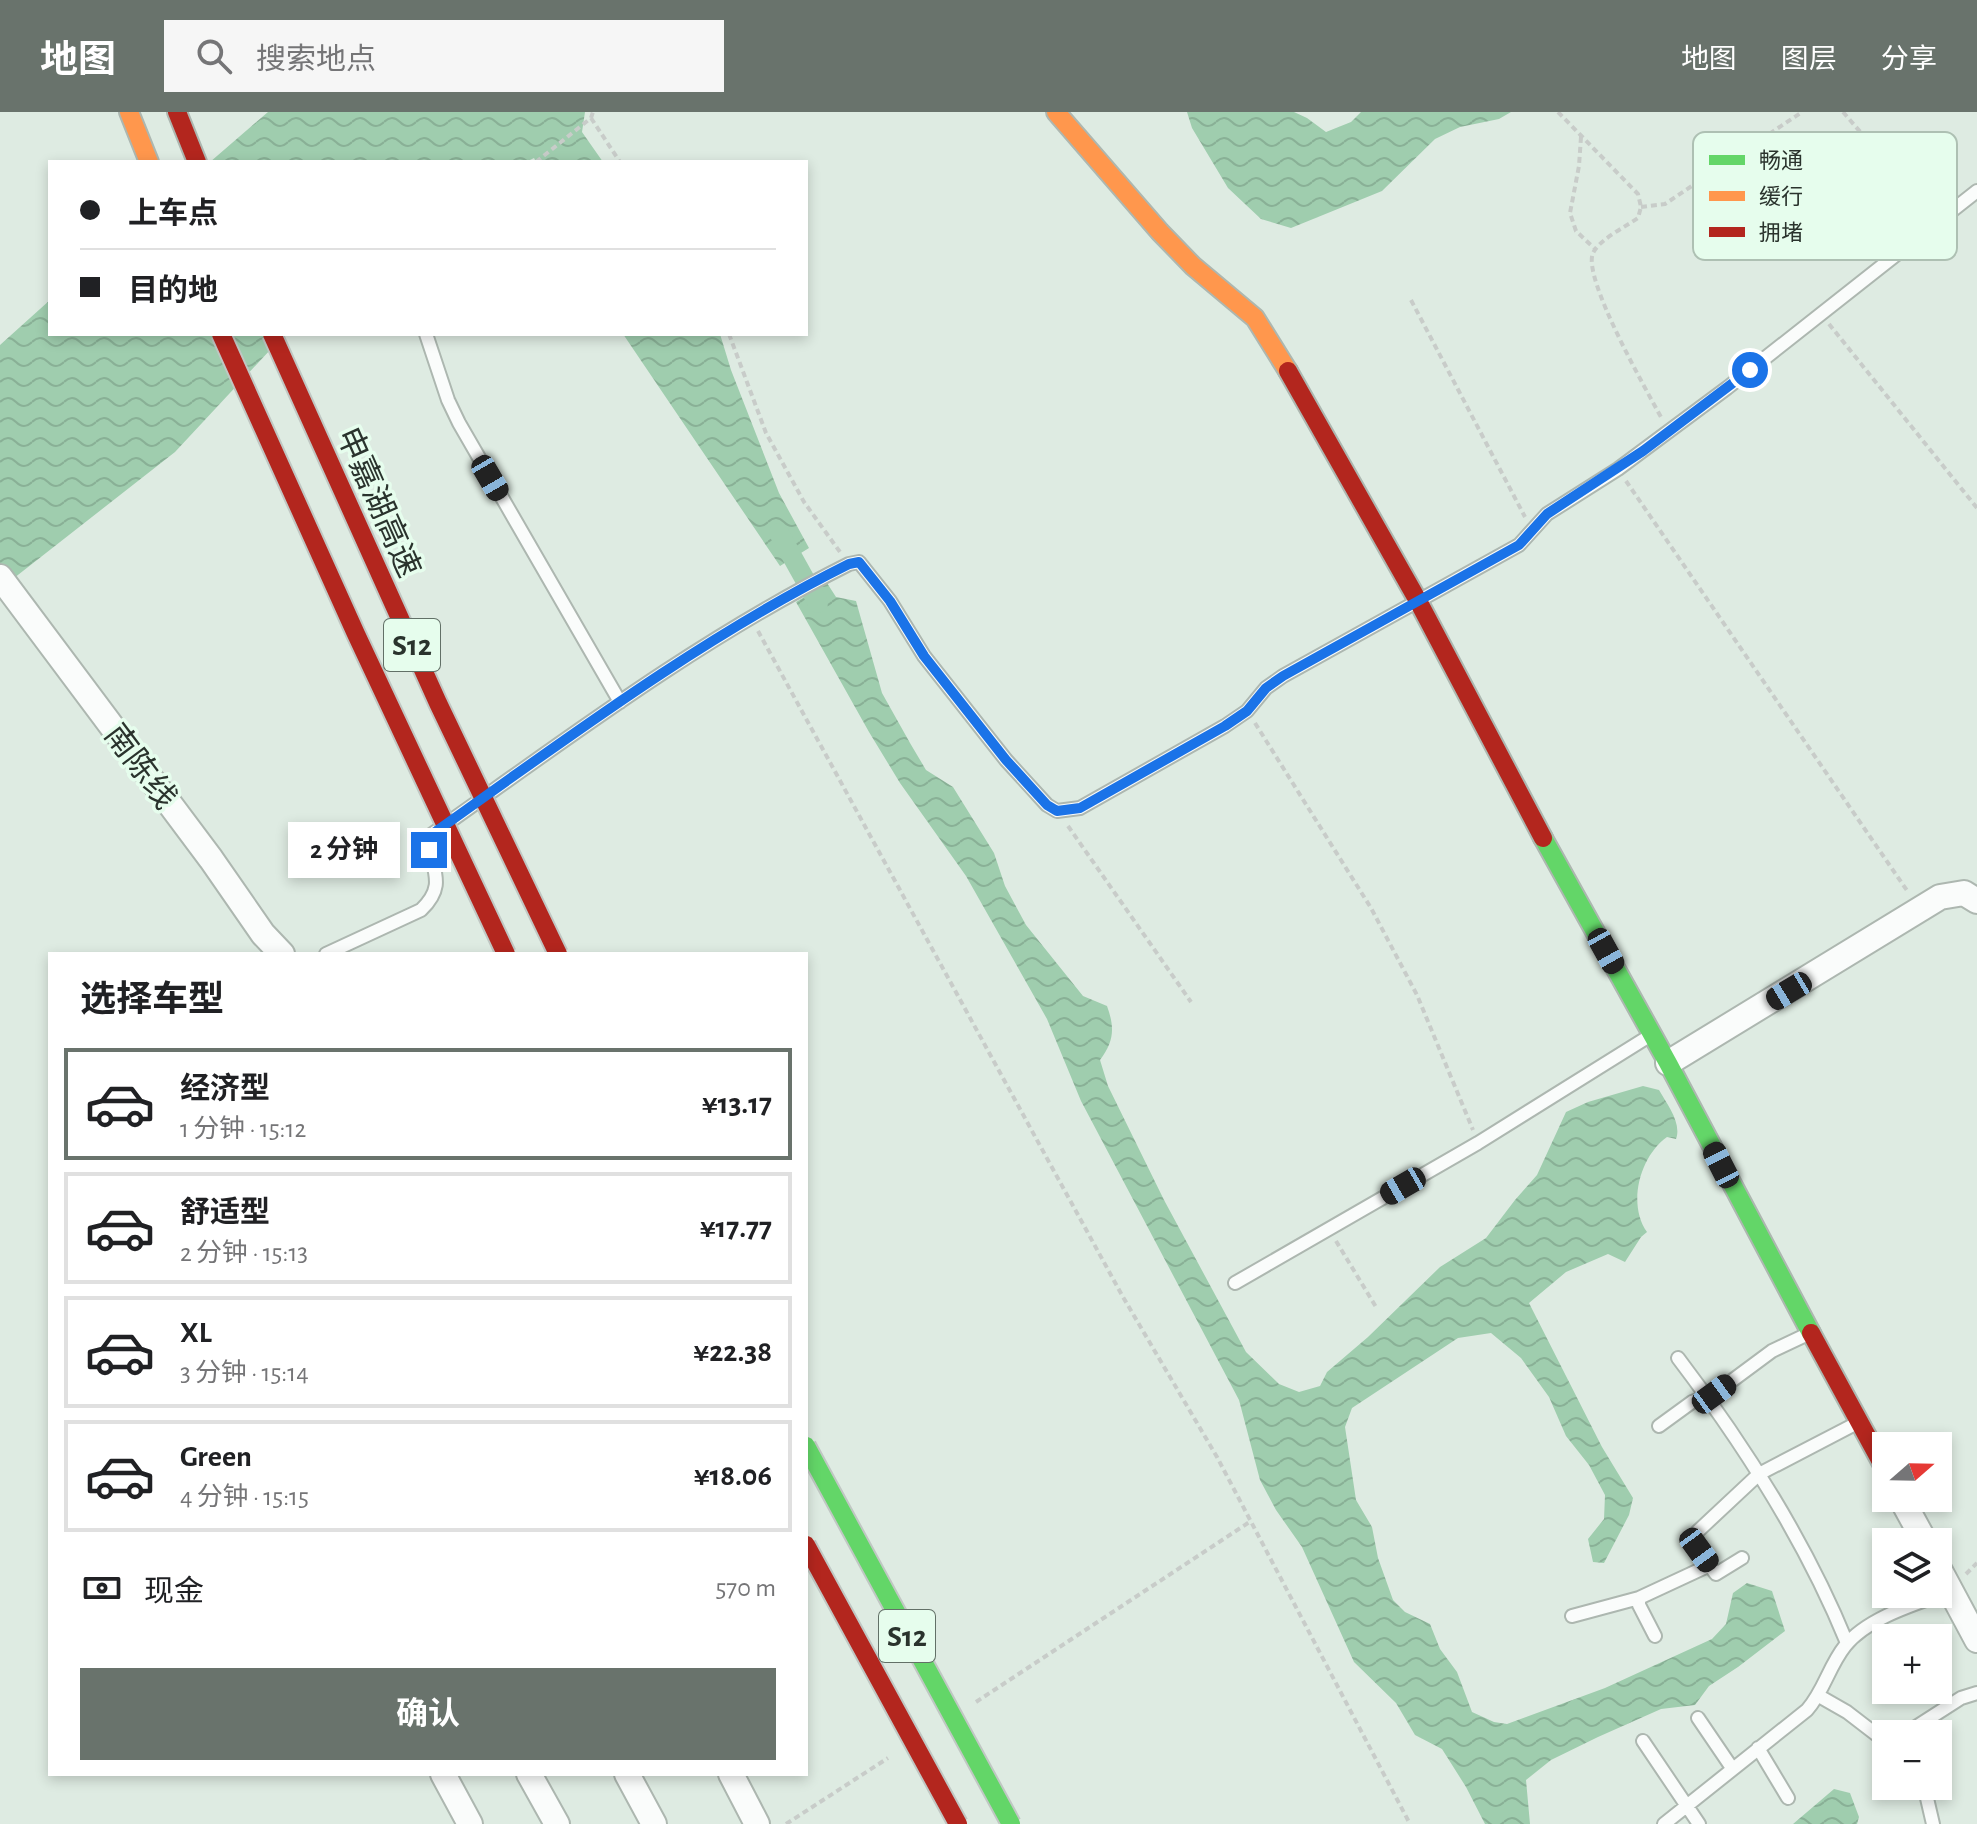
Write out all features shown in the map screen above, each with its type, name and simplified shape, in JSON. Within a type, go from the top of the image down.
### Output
[{"type":"main road","points":[[129,112],[148,160]]},
{"type":"main road","points":[[177,112],[196,160]]},
{"type":"main road","points":[[1056,112],[1193,266],[1255,318],[1273,344],[1417,599],[1872,1446]]},
{"type":"main road","name":"S12","points":[[222,336],[356,634],[505,952]]},
{"type":"main road","name":"申嘉湖高速","points":[[273,336],[425,674],[557,952]]},
{"type":"main road","name":"S12","points":[[808,1450],[1011,1824]]},
{"type":"main road","name":"S12","points":[[808,1549],[958,1824]]},
{"type":"street","name":"南陈线","points":[[0,577],[211,859],[263,934],[280,952]]},
{"type":"street","points":[[1668,1063],[1940,897],[1964,893],[1977,901]]},
{"type":"street","points":[[1952,1593],[1977,1640]]},
{"type":"street","points":[[444,1776],[470,1824]]},
{"type":"street","points":[[530,1776],[557,1824]]},
{"type":"street","points":[[628,1776],[654,1824]]},
{"type":"street","points":[[732,1776],[757,1824]]},
{"type":"lane","points":[[1957,206],[1977,191]]},
{"type":"lane","points":[[330,952],[421,910],[432,899],[438,884],[428,837],[620,702],[789,595],[849,564],[859,562],[873,576],[924,656],[1006,760],[1047,805],[1057,811],[1080,808],[1247,711],[1266,688],[1283,676],[1519,545],[1547,514],[1618,469],[1668,432],[1887,260]]},
{"type":"lane","points":[[427,336],[459,423],[620,702]]},
{"type":"lane","points":[[1235,1283],[1478,1143],[1652,1034]]},
{"type":"lane","points":[[1659,1426],[1772,1351],[1810,1333]]},
{"type":"lane","points":[[1678,1358],[1759,1474],[1813,1567],[1847,1643]]},
{"type":"lane","points":[[1742,1558],[1716,1574],[1699,1550],[1695,1539],[1697,1532],[1759,1474],[1859,1422]]},
{"type":"lane","points":[[1572,1616],[1639,1598],[1710,1565]]},
{"type":"lane","points":[[1639,1598],[1639,1605],[1655,1636]]},
{"type":"lane","points":[[1664,1824],[1788,1726],[1819,1696],[1828,1671],[1847,1643],[1902,1608]]},
{"type":"lane","points":[[1927,1720],[1961,1698],[1977,1693]]},
{"type":"lane","points":[[1819,1696],[1872,1731]]},
{"type":"lane","points":[[1698,1718],[1732,1768]]},
{"type":"lane","points":[[1643,1741],[1699,1824]]},
{"type":"lane","points":[[1758,1748],[1788,1798]]},
{"type":"lane","points":[[1927,1800],[1933,1824]]},
{"type":"path","points":[[1558,112],[1638,194],[1641,207],[1638,218],[1595,249],[1590,263],[1617,333],[1668,432]]},
{"type":"path","points":[[1772,132],[1802,112]]},
{"type":"path","points":[[1843,112],[1860,132]]},
{"type":"path","points":[[538,160],[592,115],[619,160]]},
{"type":"path","points":[[1581,136],[1570,213],[1576,231],[1595,249]]},
{"type":"path","points":[[1641,207],[1665,204],[1693,185]]},
{"type":"path","points":[[1411,300],[1532,531]]},
{"type":"path","points":[[1820,313],[1977,508]]},
{"type":"path","points":[[730,336],[766,433],[804,502],[849,564]]},
{"type":"path","points":[[1618,469],[1920,910]]},
{"type":"path","points":[[751,619],[1123,1297],[1217,1457],[1410,1824]]},
{"type":"path","points":[[1247,711],[1371,908],[1417,995],[1478,1143]]},
{"type":"path","points":[[1057,811],[1191,1002]]},
{"type":"path","points":[[1329,1229],[1376,1307]]},
{"type":"path","points":[[975,1702],[1251,1521]]},
{"type":"path","points":[[786,1824],[895,1754]]},
{"type":"water","points":[[268,112],[585,112],[582,132],[602,160],[534,158],[212,160]]},
{"type":"water","points":[[1187,112],[1294,112],[1326,132],[1351,122],[1361,112],[1511,112],[1499,119],[1460,127],[1435,139],[1382,191],[1291,228],[1261,219],[1228,188],[1192,128]]},
{"type":"water","points":[[48,302],[48,336],[283,336],[175,452],[0,589],[0,345]]},
{"type":"water","points":[[624,336],[721,336],[779,493],[809,548],[780,566]]},
{"type":"water","points":[[827,583],[836,597],[856,601],[882,693],[926,770],[953,787],[994,853],[1005,886],[1026,925],[1083,996],[1107,1006],[1112,1034],[1100,1060],[1108,1086],[1164,1200],[1246,1352],[1279,1384],[1299,1392],[1320,1386],[1327,1372],[1440,1267],[1486,1238],[1537,1175],[1566,1112],[1588,1102],[1643,1086],[1659,1090],[1669,1107],[1677,1127],[1676,1139],[1667,1137],[1658,1145],[1639,1181],[1638,1208],[1647,1232],[1625,1262],[1608,1254],[1566,1272],[1529,1303],[1602,1447],[1633,1498],[1629,1515],[1604,1563],[1593,1562],[1588,1539],[1604,1519],[1605,1495],[1589,1465],[1566,1436],[1549,1397],[1521,1358],[1491,1333],[1458,1338],[1352,1408],[1345,1427],[1356,1500],[1372,1527],[1378,1558],[1393,1600],[1405,1612],[1430,1624],[1440,1649],[1457,1672],[1472,1712],[1494,1722],[1507,1724],[1605,1688],[1712,1639],[1726,1624],[1733,1593],[1747,1583],[1772,1591],[1785,1631],[1709,1686],[1695,1705],[1661,1709],[1551,1760],[1526,1780],[1530,1824],[1485,1824],[1442,1749],[1415,1735],[1396,1703],[1354,1662],[1302,1547],[1260,1480],[1239,1400],[1081,1101],[1047,1019],[966,876],[900,783],[869,732],[796,602]]},
{"type":"water","points":[[1834,1789],[1850,1793],[1859,1817],[1857,1824],[1793,1824]]},
{"type":"waterway","points":[[779,533],[818,603]]},
{"type":"traffic: fast","points":[[1543,838],[1668,1063],[1811,1333]]},
{"type":"traffic: fast","points":[[808,1450],[1011,1824]]},
{"type":"traffic: slow","points":[[129,112],[148,160]]},
{"type":"traffic: slow","points":[[1056,112],[1160,232],[1193,266],[1255,318],[1288,371]]},
{"type":"traffic: jam","points":[[177,112],[196,160]]},
{"type":"traffic: jam","points":[[222,336],[356,634],[505,952]]},
{"type":"traffic: jam","points":[[273,336],[438,703],[557,952]]},
{"type":"traffic: jam","points":[[1288,371],[1417,599],[1543,838]]},
{"type":"traffic: jam","points":[[1811,1333],[1872,1445]]},
{"type":"traffic: jam","points":[[808,1549],[958,1824]]},
{"type":"route","points":[[429,850],[428,837],[620,702],[789,595],[849,564],[859,562],[873,576],[924,656],[1006,760],[1047,805],[1057,811],[1080,808],[1225,726],[1247,711],[1266,688],[1283,676],[1519,545],[1547,514],[1618,469],[1750,370]]}]
